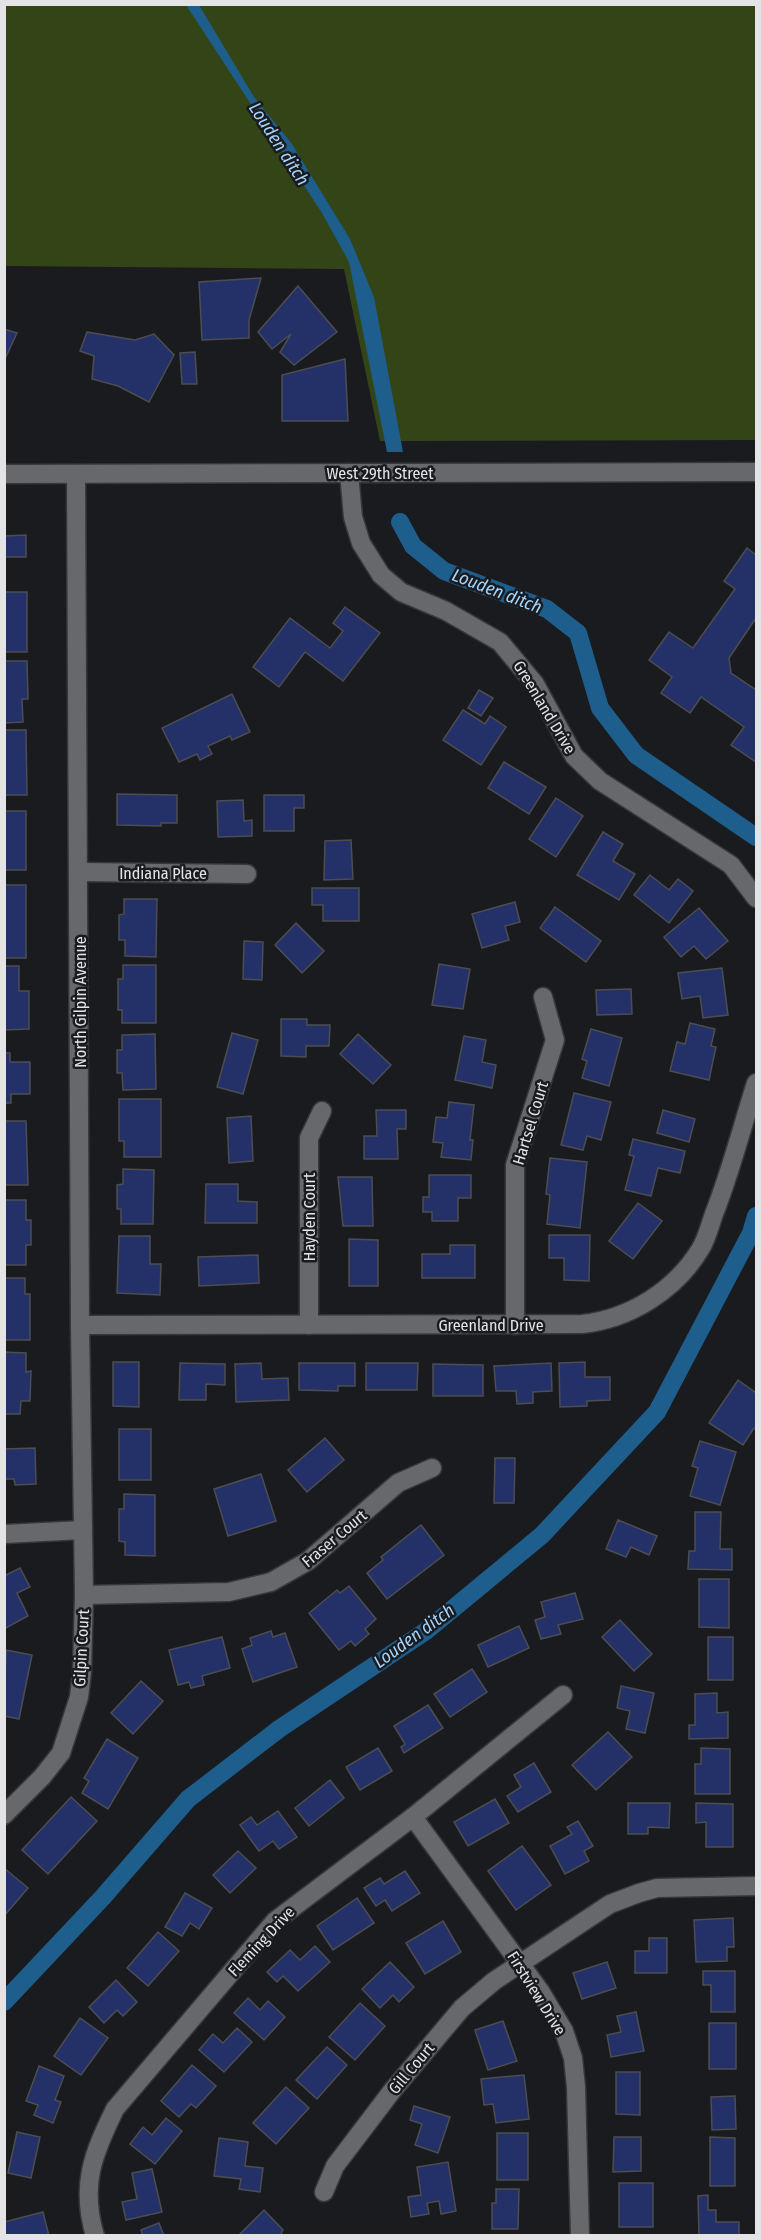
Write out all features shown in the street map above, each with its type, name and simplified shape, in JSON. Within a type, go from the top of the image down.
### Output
[{"type":"street","name":"West 29th Street","points":[[4,474],[756,472]]},
{"type":"street","name":"Greenland Drive","points":[[349,473],[353,517],[361,543],[381,575],[401,592],[446,611],[500,642],[535,684],[566,746],[583,765],[600,781],[731,865],[756,898]]},
{"type":"street","name":"North Gilpin Avenue","points":[[76,474],[83,1530]]},
{"type":"street","name":"Indiana Place","points":[[79,872],[247,873]]},
{"type":"street","name":"Hartsel Court","points":[[515,1325],[515,1165],[555,1040],[543,997]]},
{"type":"street","name":"Greenland Drive","points":[[80,1325],[515,1325],[603,1322],[647,1302],[678,1276],[701,1248],[722,1194],[756,1083]]},
{"type":"street","name":"Hayden Court","points":[[309,1325],[309,1138],[322,1111]]},
{"type":"street","name":"Fraser Court","points":[[84,1595],[229,1592],[271,1582],[317,1554],[398,1483],[432,1468]]},
{"type":"street","points":[[4,1534],[83,1530]]},
{"type":"street","name":"Gilpin Court","points":[[4,1815],[42,1777],[61,1753],[79,1697],[84,1595],[83,1530]]},
{"type":"street","name":"Fleming Drive","points":[[95,2235],[88,2212],[87,2182],[99,2141],[115,2109],[275,1921],[413,1817],[563,1695]]},
{"type":"street","name":"Firstview Drive","points":[[413,1817],[521,1965],[564,2031],[573,2058],[580,2235]]},
{"type":"street","name":"Gill Court","points":[[324,2192],[335,2166],[392,2091],[462,2008],[494,1981],[610,1904],[639,1893],[669,1887],[756,1886]]},
{"type":"green space","points":[[5,5],[756,5],[756,440],[380,441],[344,269],[5,266]]},
{"type":"water","points":[[186,5],[199,5],[254,97],[292,144],[350,239],[374,297],[403,452],[387,452],[349,262],[322,213]]},
{"type":"building","points":[[261,278],[249,320],[249,338],[202,340],[199,282]]},
{"type":"building","points":[[298,286],[337,332],[294,365],[280,352],[291,334],[272,349],[258,332]]},
{"type":"building","points":[[4,329],[17,333],[4,361]]},
{"type":"building","points":[[87,332],[135,340],[154,334],[174,355],[149,402],[118,386],[92,379],[94,356],[80,351]]},
{"type":"building","points":[[195,352],[197,384],[182,384],[180,353]]},
{"type":"building","points":[[345,359],[348,421],[282,421],[282,375]]},
{"type":"building","points":[[26,535],[26,557],[4,557],[4,536]]},
{"type":"building","points":[[747,548],[756,555],[756,618],[729,658],[731,673],[756,690],[756,762],[731,745],[744,727],[701,697],[690,713],[661,693],[672,677],[649,660],[669,632],[693,648],[735,589],[724,581]]},
{"type":"building","points":[[4,592],[27,592],[27,652],[4,652]]},
{"type":"building","points":[[345,607],[380,633],[343,681],[305,652],[279,687],[253,667],[290,618],[330,648],[343,631],[333,623]]},
{"type":"building","points":[[4,661],[27,661],[28,699],[22,699],[23,722],[4,723]]},
{"type":"building","points":[[479,690],[493,698],[481,716],[468,708]]},
{"type":"building","points":[[232,694],[250,732],[232,740],[230,736],[208,746],[212,754],[200,760],[197,754],[179,762],[162,728]]},
{"type":"building","points":[[463,710],[485,724],[490,716],[506,727],[481,765],[443,740]]},
{"type":"building","points":[[4,730],[26,730],[27,795],[4,795]]},
{"type":"building","points":[[504,762],[546,787],[529,814],[488,788]]},
{"type":"building","points":[[117,794],[177,795],[177,823],[161,823],[161,826],[117,825]]},
{"type":"building","points":[[264,795],[304,795],[304,808],[294,808],[294,831],[264,831]]},
{"type":"building","points":[[556,798],[583,816],[556,857],[529,839]]},
{"type":"building","points":[[243,800],[244,821],[252,820],[252,836],[218,837],[217,801]]},
{"type":"building","points":[[4,811],[26,811],[26,870],[4,870]]},
{"type":"building","points":[[603,832],[623,844],[613,861],[635,874],[619,900],[577,875]]},
{"type":"building","points":[[351,840],[353,879],[324,880],[325,841]]},
{"type":"building","points":[[650,875],[669,890],[678,879],[693,891],[669,923],[634,895]]},
{"type":"building","points":[[4,885],[26,885],[26,958],[4,958]]},
{"type":"building","points":[[312,888],[359,888],[359,921],[323,921],[323,905],[312,905]]},
{"type":"building","points":[[124,899],[157,899],[156,957],[125,956],[125,940],[119,940],[119,915],[124,914]]},
{"type":"building","points":[[515,902],[520,922],[505,926],[509,940],[482,948],[472,914]]},
{"type":"building","points":[[555,907],[601,941],[586,962],[540,928]]},
{"type":"building","points":[[699,908],[728,941],[706,959],[694,946],[681,957],[664,937]]},
{"type":"building","points":[[296,923],[324,951],[302,973],[275,945]]},
{"type":"building","points":[[244,941],[263,942],[262,980],[243,979]]},
{"type":"building","points":[[439,964],[470,969],[463,1009],[432,1005]]},
{"type":"building","points":[[123,965],[156,965],[156,1023],[122,1023],[122,1010],[118,1010],[118,979],[123,979]]},
{"type":"building","points":[[4,966],[19,966],[19,991],[29,991],[29,1029],[4,1030]]},
{"type":"building","points":[[722,968],[728,1015],[703,1018],[700,996],[682,999],[678,973]]},
{"type":"building","points":[[631,989],[632,1014],[597,1015],[596,990]]},
{"type":"building","points":[[281,1019],[307,1019],[307,1025],[330,1025],[329,1046],[306,1046],[306,1057],[281,1056]]},
{"type":"building","points":[[690,1023],[715,1029],[711,1046],[716,1047],[709,1080],[670,1071],[677,1042],[685,1044]]},
{"type":"building","points":[[591,1029],[622,1038],[609,1086],[582,1078],[587,1061],[582,1059]]},
{"type":"building","points":[[232,1033],[258,1040],[243,1094],[217,1087]]},
{"type":"building","points":[[155,1034],[156,1089],[123,1090],[122,1073],[117,1073],[117,1050],[122,1050],[122,1035]]},
{"type":"building","points":[[358,1034],[391,1065],[373,1084],[340,1054]]},
{"type":"building","points":[[464,1036],[486,1040],[482,1062],[496,1065],[492,1088],[455,1080]]},
{"type":"building","points":[[4,1053],[10,1053],[10,1062],[30,1062],[30,1094],[11,1094],[11,1103],[4,1103]]},
{"type":"building","points":[[574,1093],[611,1102],[601,1140],[587,1136],[583,1150],[561,1145]]},
{"type":"building","points":[[119,1099],[161,1099],[161,1157],[124,1157],[124,1141],[119,1141]]},
{"type":"building","points":[[449,1102],[474,1105],[470,1140],[473,1140],[471,1160],[441,1157],[443,1143],[433,1142],[436,1117],[447,1118]]},
{"type":"building","points":[[376,1110],[406,1110],[406,1129],[397,1129],[398,1159],[364,1159],[364,1136],[377,1136]]},
{"type":"building","points":[[663,1110],[695,1119],[689,1142],[657,1133]]},
{"type":"building","points":[[251,1116],[253,1161],[229,1163],[227,1118]]},
{"type":"building","points":[[4,1121],[26,1121],[28,1185],[4,1185]]},
{"type":"building","points":[[633,1139],[685,1151],[680,1173],[658,1168],[651,1196],[625,1190],[634,1156],[629,1155]]},
{"type":"building","points":[[550,1158],[587,1162],[580,1228],[547,1224],[550,1195],[546,1194]]},
{"type":"building","points":[[123,1169],[154,1170],[153,1224],[121,1224],[121,1209],[117,1209],[117,1185],[123,1184]]},
{"type":"building","points":[[429,1175],[471,1175],[471,1198],[458,1198],[458,1221],[432,1221],[432,1212],[423,1212],[423,1197],[429,1197]]},
{"type":"building","points":[[338,1177],[372,1177],[373,1226],[343,1226]]},
{"type":"building","points":[[206,1184],[238,1184],[238,1201],[257,1202],[257,1223],[205,1223]]},
{"type":"building","points":[[4,1200],[26,1200],[26,1220],[31,1220],[31,1245],[26,1245],[26,1265],[4,1265]]},
{"type":"building","points":[[638,1203],[662,1221],[633,1259],[609,1241]]},
{"type":"building","points":[[549,1235],[590,1235],[589,1281],[564,1280],[564,1258],[549,1258]]},
{"type":"building","points":[[119,1236],[150,1236],[150,1264],[161,1264],[160,1295],[117,1293]]},
{"type":"building","points":[[349,1239],[378,1240],[378,1286],[349,1286]]},
{"type":"building","points":[[450,1245],[475,1245],[475,1278],[422,1278],[422,1254],[450,1254]]},
{"type":"building","points":[[258,1255],[259,1283],[199,1286],[198,1257]]},
{"type":"building","points":[[4,1278],[25,1278],[25,1294],[30,1294],[30,1340],[4,1340]]},
{"type":"building","points":[[4,1352],[26,1353],[26,1372],[31,1371],[30,1401],[21,1401],[20,1414],[4,1414]]},
{"type":"building","points":[[113,1362],[139,1362],[139,1407],[113,1406]]},
{"type":"building","points":[[585,1362],[585,1377],[610,1377],[610,1400],[587,1401],[587,1406],[560,1407],[559,1363]]},
{"type":"building","points":[[180,1363],[225,1364],[225,1385],[206,1384],[206,1400],[179,1400]]},
{"type":"building","points":[[261,1363],[262,1379],[288,1378],[289,1400],[236,1402],[235,1364]]},
{"type":"building","points":[[299,1363],[355,1363],[355,1386],[338,1386],[338,1391],[299,1390]]},
{"type":"building","points":[[366,1363],[418,1363],[417,1390],[366,1390]]},
{"type":"building","points":[[551,1363],[552,1391],[533,1392],[533,1403],[517,1404],[516,1391],[496,1391],[494,1366]]},
{"type":"building","points":[[433,1364],[483,1365],[483,1396],[433,1396]]},
{"type":"building","points":[[738,1380],[756,1393],[756,1430],[754,1428],[743,1445],[709,1423]]},
{"type":"building","points":[[119,1429],[151,1429],[151,1480],[119,1480]]},
{"type":"building","points":[[325,1438],[344,1460],[307,1492],[288,1470]]},
{"type":"building","points":[[700,1441],[736,1452],[720,1505],[690,1496],[698,1468],[692,1466]]},
{"type":"building","points":[[35,1448],[36,1484],[15,1485],[14,1479],[4,1479],[4,1449]]},
{"type":"building","points":[[495,1458],[515,1458],[514,1503],[494,1503]]},
{"type":"building","points":[[261,1474],[276,1521],[228,1536],[214,1489]]},
{"type":"building","points":[[124,1494],[155,1495],[155,1556],[125,1555],[125,1542],[119,1541],[119,1509],[124,1509]]},
{"type":"building","points":[[695,1512],[721,1512],[720,1549],[732,1549],[732,1570],[688,1569],[689,1551],[695,1551]]},
{"type":"building","points":[[618,1520],[657,1536],[649,1555],[631,1547],[626,1557],[606,1549]]},
{"type":"building","points":[[421,1525],[444,1555],[387,1599],[367,1573],[383,1560],[381,1557]]},
{"type":"building","points":[[20,1568],[30,1587],[17,1593],[28,1616],[4,1629],[4,1576]]},
{"type":"building","points":[[699,1579],[729,1579],[729,1628],[699,1627]]},
{"type":"building","points":[[349,1586],[376,1619],[365,1629],[369,1634],[355,1646],[351,1641],[339,1650],[309,1613],[337,1590],[340,1593]]},
{"type":"building","points":[[575,1593],[583,1619],[558,1625],[561,1634],[541,1639],[535,1620],[545,1617],[541,1602]]},
{"type":"building","points":[[620,1620],[652,1654],[634,1671],[602,1637]]},
{"type":"building","points":[[519,1626],[529,1648],[488,1667],[478,1645]]},
{"type":"building","points":[[271,1631],[273,1637],[285,1633],[297,1667],[253,1682],[242,1649],[252,1645],[250,1638]]},
{"type":"building","points":[[222,1637],[230,1668],[202,1676],[204,1685],[191,1688],[189,1682],[178,1685],[169,1650]]},
{"type":"building","points":[[708,1637],[733,1637],[733,1680],[708,1680]]},
{"type":"building","points":[[6,1650],[32,1655],[19,1719],[4,1716]]},
{"type":"building","points":[[472,1669],[487,1692],[450,1717],[434,1694]]},
{"type":"building","points":[[141,1681],[163,1701],[133,1734],[111,1713]]},
{"type":"building","points":[[621,1686],[654,1693],[645,1733],[626,1729],[630,1711],[617,1708]]},
{"type":"building","points":[[717,1693],[717,1713],[728,1712],[728,1738],[689,1739],[689,1725],[695,1725],[695,1694]]},
{"type":"building","points":[[428,1705],[443,1728],[404,1753],[401,1747],[405,1744],[394,1726]]},
{"type":"building","points":[[608,1732],[632,1757],[596,1790],[572,1765]]},
{"type":"building","points":[[107,1739],[138,1758],[108,1809],[82,1793],[89,1781],[84,1778]]},
{"type":"building","points":[[378,1748],[392,1771],[360,1790],[346,1767]]},
{"type":"building","points":[[701,1748],[730,1749],[730,1794],[695,1794],[695,1764],[701,1764]]},
{"type":"building","points":[[534,1763],[551,1792],[518,1812],[507,1796],[521,1787],[514,1775]]},
{"type":"building","points":[[330,1780],[344,1798],[309,1826],[295,1808]]},
{"type":"building","points":[[71,1797],[97,1821],[48,1874],[22,1850]]},
{"type":"building","points":[[495,1799],[509,1823],[468,1846],[454,1822]]},
{"type":"building","points":[[628,1803],[670,1803],[669,1828],[648,1827],[648,1834],[628,1834]]},
{"type":"building","points":[[696,1803],[733,1804],[733,1847],[706,1847],[706,1822],[696,1823]]},
{"type":"building","points":[[278,1811],[297,1837],[279,1849],[273,1841],[259,1851],[240,1825],[251,1817],[257,1825]]},
{"type":"building","points":[[578,1821],[593,1846],[584,1851],[589,1861],[565,1874],[550,1846],[572,1834],[567,1827]]},
{"type":"building","points":[[522,1846],[551,1885],[516,1910],[488,1871]]},
{"type":"building","points":[[238,1851],[256,1868],[230,1893],[213,1875]]},
{"type":"building","points":[[4,1868],[28,1888],[4,1916]]},
{"type":"building","points":[[405,1871],[420,1893],[392,1911],[385,1900],[376,1906],[364,1888],[380,1878],[384,1884]]},
{"type":"building","points":[[185,1893],[212,1908],[199,1929],[190,1923],[182,1936],[165,1927]]},
{"type":"building","points":[[357,1898],[374,1923],[333,1950],[317,1926]]},
{"type":"building","points":[[733,1918],[734,1947],[727,1947],[727,1961],[696,1962],[694,1920]]},
{"type":"building","points":[[443,1921],[461,1952],[425,1974],[406,1943]]},
{"type":"building","points":[[158,1932],[179,1951],[148,1986],[127,1968]]},
{"type":"building","points":[[649,1938],[667,1938],[667,1973],[635,1973],[635,1951],[649,1951]]},
{"type":"building","points":[[315,1946],[330,1962],[298,1991],[283,1976],[277,1982],[267,1972],[290,1950],[300,1960]]},
{"type":"building","points":[[390,1962],[414,1987],[399,2002],[393,1995],[380,2008],[362,1989]]},
{"type":"building","points":[[607,1962],[616,1988],[582,1999],[573,1973]]},
{"type":"building","points":[[703,1971],[735,1971],[735,2012],[711,2012],[711,1985],[703,1985]]},
{"type":"building","points":[[116,1980],[137,2002],[123,2016],[117,2010],[104,2023],[89,2007]]},
{"type":"building","points":[[248,1998],[260,2010],[268,2001],[285,2017],[264,2040],[234,2013]]},
{"type":"building","points":[[360,2003],[385,2026],[355,2060],[329,2037]]},
{"type":"building","points":[[636,2012],[644,2051],[611,2057],[607,2035],[621,2032],[617,2016]]},
{"type":"building","points":[[80,2018],[108,2038],[81,2075],[54,2056]]},
{"type":"building","points":[[503,2021],[517,2061],[488,2070],[475,2030]]},
{"type":"building","points":[[709,2023],[736,2023],[736,2069],[709,2069]]},
{"type":"building","points":[[237,2028],[252,2042],[224,2072],[199,2050],[213,2034],[223,2043]]},
{"type":"building","points":[[327,2047],[347,2065],[317,2099],[296,2080]]},
{"type":"building","points":[[192,2065],[216,2086],[196,2108],[191,2104],[179,2117],[161,2101]]},
{"type":"building","points":[[39,2066],[64,2076],[55,2100],[61,2102],[53,2123],[34,2115],[38,2105],[26,2101]]},
{"type":"building","points":[[616,2072],[640,2072],[640,2115],[616,2114]]},
{"type":"building","points":[[524,2075],[529,2119],[496,2123],[493,2104],[484,2105],[481,2079]]},
{"type":"building","points":[[286,2087],[309,2108],[276,2144],[253,2123]]},
{"type":"building","points":[[735,2096],[736,2129],[712,2130],[711,2097]]},
{"type":"building","points":[[414,2106],[450,2117],[438,2153],[415,2145],[422,2124],[410,2120]]},
{"type":"building","points":[[166,2118],[182,2131],[155,2164],[130,2144],[143,2127],[152,2135]]},
{"type":"building","points":[[17,2132],[40,2137],[31,2178],[8,2173]]},
{"type":"building","points":[[497,2133],[528,2133],[528,2180],[497,2180]]},
{"type":"building","points":[[614,2137],[641,2137],[641,2171],[613,2172]]},
{"type":"building","points":[[710,2137],[735,2138],[735,2186],[710,2186]]},
{"type":"building","points":[[219,2138],[248,2142],[245,2166],[263,2168],[260,2192],[239,2189],[241,2179],[214,2176]]},
{"type":"building","points":[[448,2162],[456,2211],[441,2214],[439,2201],[427,2203],[429,2214],[411,2217],[408,2197],[421,2195],[417,2167]]},
{"type":"building","points":[[152,2169],[162,2212],[126,2220],[122,2202],[137,2199],[132,2173]]},
{"type":"building","points":[[619,2183],[653,2183],[653,2227],[619,2227]]},
{"type":"building","points":[[496,2189],[519,2189],[518,2229],[492,2229],[492,2203],[496,2203]]},
{"type":"building","points":[[708,2195],[708,2210],[716,2210],[716,2222],[739,2222],[739,2236],[699,2236],[698,2196]]},
{"type":"building","points":[[264,2210],[283,2230],[280,2236],[242,2236],[240,2234]]},
{"type":"building","points":[[43,2212],[49,2236],[5,2236],[4,2222]]},
{"type":"building","points":[[159,2223],[164,2236],[143,2236],[141,2230]]},
{"type":"waterway","name":"Louden ditch","points":[[400,522],[413,546],[444,571],[547,609],[578,633],[600,708],[636,755],[756,837]]},
{"type":"waterway","name":"Louden ditch","points":[[4,2002],[103,1897],[188,1799],[279,1729],[426,1631],[542,1535],[657,1412],[751,1233],[756,1216]]}]
